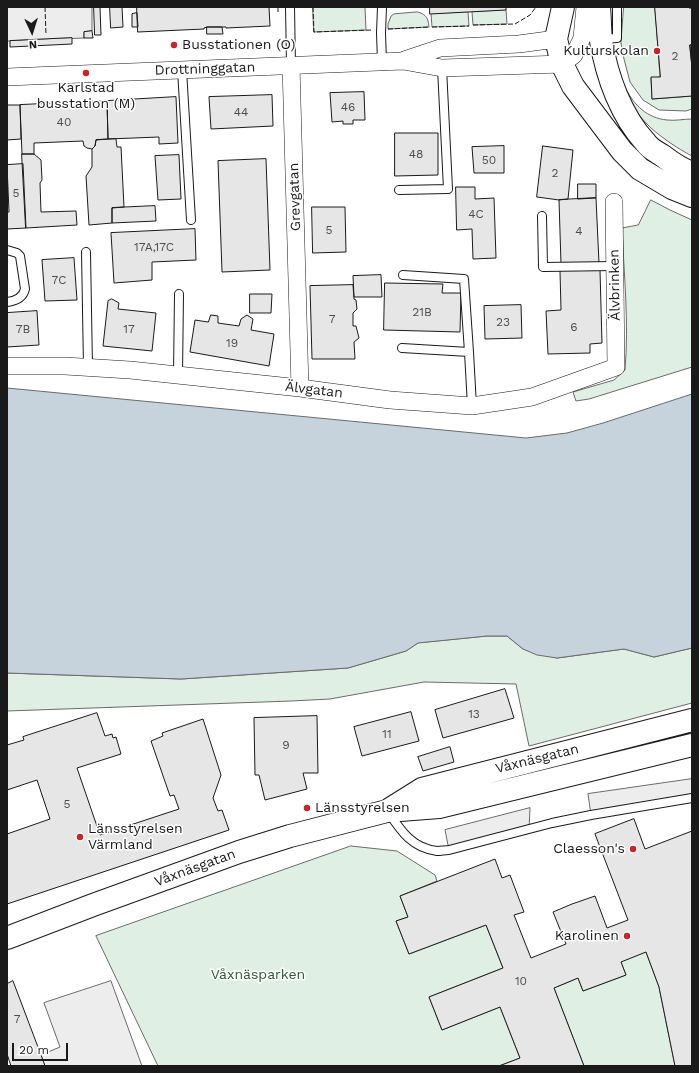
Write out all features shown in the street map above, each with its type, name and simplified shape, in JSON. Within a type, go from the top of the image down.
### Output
[{"type":"street","points":[[563,7],[556,39],[562,64],[573,86],[622,151],[640,169],[672,188],[692,196]]},
{"type":"street","points":[[562,64],[574,54],[582,38],[585,7]]},
{"type":"street","points":[[599,7],[601,39],[609,72],[622,109],[634,129],[647,145],[685,171],[692,173]]},
{"type":"street","name":"Drottninggatan","points":[[403,61],[440,48],[519,44],[556,39]]},
{"type":"street","name":"Drottninggatan","points":[[7,77],[403,61],[442,68],[562,64]]},
{"type":"street","name":"Grevgatan","points":[[291,65],[300,388]]},
{"type":"street","name":"Älvbrinken","points":[[614,202],[616,367]]},
{"type":"street","name":"Älvgatan","points":[[7,366],[88,367],[300,388],[390,400],[472,406],[532,397],[616,367]]},
{"type":"street","name":"Våxnäsgatan","points":[[387,810],[422,789],[692,720]]},
{"type":"street","name":"Våxnäsgatan","points":[[7,938],[259,845],[290,836],[387,810],[439,807],[692,745]]},
{"type":"lane","name":"Grevgatan","points":[[290,7],[291,65]]},
{"type":"lane","points":[[382,7],[382,62]]},
{"type":"lane","points":[[601,39],[617,38],[617,7]]},
{"type":"lane","points":[[399,190],[448,189],[442,68]]},
{"type":"lane","points":[[182,70],[191,220]]},
{"type":"lane","points":[[542,216],[543,266],[615,266]]},
{"type":"lane","points":[[7,250],[17,253],[20,256],[24,289],[20,298],[7,302]]},
{"type":"lane","points":[[86,252],[88,367]]},
{"type":"lane","points":[[403,275],[464,279],[472,406]]},
{"type":"lane","points":[[178,375],[179,294]]},
{"type":"lane","points":[[402,348],[469,352]]},
{"type":"lane","points":[[387,810],[403,833],[418,846],[436,851],[449,850],[591,814],[692,798]]},
{"type":"green space","points":[[313,7],[365,7],[366,30],[314,32]]},
{"type":"green space","points":[[624,7],[655,7],[660,77],[651,78],[652,99],[692,96],[692,109],[686,111],[659,110],[643,100],[630,82],[621,43]]},
{"type":"green space","points":[[506,10],[507,24],[473,25],[472,12]]},
{"type":"green space","points":[[418,12],[426,17],[429,27],[388,29],[391,16],[394,14]]},
{"type":"green space","points":[[468,12],[469,26],[432,27],[431,14]]},
{"type":"green space","points":[[624,89],[626,89],[629,95],[642,110],[653,117],[670,120],[692,119],[692,156],[655,132],[631,103]]},
{"type":"green space","points":[[651,200],[692,220],[692,367],[589,399],[576,401],[573,392],[614,380],[625,370],[626,317],[622,228],[638,225]]},
{"type":"green space","points":[[487,636],[507,636],[523,649],[557,658],[624,649],[654,657],[692,648],[692,703],[529,746],[516,684],[424,682],[330,699],[7,711],[7,673],[181,679],[348,668],[406,651],[418,643]]},
{"type":"green space","name":"Våxnäsparken","points":[[351,846],[397,851],[435,875],[437,881],[400,896],[408,917],[396,921],[409,954],[486,925],[503,968],[429,997],[442,1030],[500,1007],[520,1058],[499,1066],[158,1066],[96,936]]},
{"type":"green space","points":[[646,952],[659,987],[675,1066],[584,1066],[554,988],[578,978],[583,991],[626,975],[621,962]]},
{"type":"shaded area","points":[[7,7],[92,7],[92,31],[84,32],[84,38],[7,41]]},
{"type":"shaded area","points":[[7,388],[526,438],[567,433],[692,394],[692,648],[654,657],[624,649],[557,658],[537,655],[523,649],[507,636],[487,636],[418,643],[406,651],[348,668],[181,679],[7,673]]},
{"type":"shaded area","points":[[692,779],[692,798],[591,815],[588,794]]},
{"type":"shaded area","points":[[530,808],[529,830],[449,850],[445,830]]},
{"type":"shaded area","points":[[111,981],[142,1066],[45,1066],[41,1055],[60,1047],[44,1003]]},
{"type":"building","points":[[94,7],[100,7],[101,35],[95,35]]},
{"type":"building","points":[[110,7],[122,7],[123,27],[111,28]]},
{"type":"building","points":[[137,7],[269,7],[270,26],[226,28],[207,27],[204,29],[138,32]]},
{"type":"building","points":[[430,7],[506,7],[506,10],[430,14]]},
{"type":"building","points":[[655,7],[692,8],[692,45],[690,45],[692,96],[652,99],[651,77],[660,77]]},
{"type":"building","points":[[137,13],[138,27],[132,27],[132,14]]},
{"type":"building","points":[[207,27],[222,27],[223,34],[207,34]]},
{"type":"building","points":[[92,31],[93,38],[84,38],[84,32]]},
{"type":"building","points":[[72,38],[72,44],[10,47],[10,41]]},
{"type":"building","points":[[690,45],[692,45],[692,67]]},
{"type":"building","points":[[364,92],[365,120],[353,120],[353,124],[343,124],[343,121],[332,122],[330,93]]},
{"type":"building","points":[[272,95],[273,126],[211,129],[209,97]]},
{"type":"building","points":[[176,97],[178,143],[159,144],[159,137],[108,139],[107,101]]},
{"type":"building","points":[[107,101],[108,139],[96,140],[95,146],[92,149],[84,146],[83,141],[34,143],[34,154],[22,154],[20,105]]},
{"type":"building","points":[[7,105],[20,105],[21,139],[7,140]]},
{"type":"building","points":[[395,133],[438,133],[438,175],[395,176]]},
{"type":"building","points":[[116,139],[117,147],[121,147],[124,207],[112,208],[112,223],[89,225],[86,176],[92,167],[92,149],[95,146],[96,140]]},
{"type":"building","points":[[504,146],[504,173],[474,173],[472,147]]},
{"type":"building","points":[[543,146],[573,150],[568,199],[559,200],[537,197]]},
{"type":"building","points":[[22,154],[34,154],[41,160],[41,212],[76,211],[77,225],[26,228]]},
{"type":"building","points":[[179,155],[181,199],[158,200],[155,156]]},
{"type":"building","points":[[266,159],[270,270],[222,272],[218,161]]},
{"type":"building","points":[[23,164],[26,228],[7,229],[7,212],[9,212],[7,165]]},
{"type":"building","points":[[578,184],[596,184],[596,198],[578,199]]},
{"type":"building","points":[[456,187],[475,187],[475,199],[494,198],[496,258],[473,259],[472,229],[457,230]]},
{"type":"building","points":[[596,198],[599,263],[561,264],[559,200]]},
{"type":"building","points":[[155,206],[156,221],[112,223],[112,208]]},
{"type":"building","points":[[312,207],[345,207],[346,252],[313,253]]},
{"type":"building","points":[[195,229],[196,260],[152,262],[152,280],[114,283],[111,233]]},
{"type":"building","points":[[74,258],[77,300],[45,301],[42,260]]},
{"type":"building","points":[[600,270],[602,343],[590,344],[590,353],[548,354],[546,311],[561,310],[560,271]]},
{"type":"building","points":[[381,275],[382,297],[354,297],[353,276]]},
{"type":"building","points":[[385,283],[443,284],[442,293],[461,293],[460,332],[384,330]]},
{"type":"building","points":[[353,285],[354,299],[356,300],[357,309],[353,313],[353,326],[356,326],[359,338],[354,342],[355,359],[312,359],[310,286]]},
{"type":"building","points":[[250,294],[272,294],[271,313],[250,313]]},
{"type":"building","points":[[112,299],[119,303],[118,309],[156,313],[152,351],[103,346],[108,301]]},
{"type":"building","points":[[521,305],[522,338],[485,339],[484,306]]},
{"type":"building","points":[[37,311],[39,345],[7,347],[7,313]]},
{"type":"building","points":[[211,315],[218,316],[218,323],[239,326],[241,319],[247,315],[253,319],[251,330],[274,334],[269,366],[190,352],[195,320],[208,322]]},
{"type":"building","points":[[505,689],[514,718],[443,738],[435,710]]},
{"type":"building","points":[[411,712],[419,741],[362,756],[354,727]]},
{"type":"building","points":[[97,713],[105,736],[112,734],[113,738],[116,737],[121,754],[77,768],[100,835],[179,809],[174,795],[170,796],[151,741],[163,736],[162,733],[203,719],[221,775],[213,798],[218,811],[222,810],[229,830],[7,904],[7,834],[50,819],[37,780],[7,790],[7,745],[24,740],[23,737]]},
{"type":"building","points":[[317,716],[318,773],[303,773],[307,789],[265,800],[259,775],[255,775],[254,718]]},
{"type":"building","points":[[450,747],[454,762],[423,771],[418,757]]},
{"type":"building","name":"Karolinen","points":[[634,819],[645,849],[692,831],[692,1066],[675,1066],[659,987],[646,952],[621,962],[626,975],[583,991],[578,978],[554,988],[584,1066],[499,1066],[520,1058],[500,1007],[442,1030],[429,997],[503,968],[486,925],[409,954],[396,921],[408,917],[400,896],[495,859],[502,878],[510,875],[524,912],[514,915],[531,958],[566,944],[553,912],[572,904],[595,896],[607,928],[628,920],[595,834]]},
{"type":"building","points":[[13,981],[45,1066],[11,1066],[7,1054],[7,984]]},
{"type":"fence","points":[[45,7],[46,35]]},
{"type":"fence","points":[[278,7],[278,14]]},
{"type":"fence","points":[[313,7],[314,32],[372,30]]},
{"type":"fence","points":[[473,25],[515,24],[530,15],[536,7]]},
{"type":"fence","points":[[432,27],[469,26]]},
{"type":"fence","points":[[388,29],[429,27]]},
{"type":"place","name":"Busstationen (O)","points":[[174,45]]},
{"type":"place","name":"Kulturskolan","points":[[657,51]]},
{"type":"place","name":"Karlstad busstation (M)","points":[[86,73]]},
{"type":"place","name":"Länsstyrelsen","points":[[307,808]]},
{"type":"place","name":"Länsstyrelsen Värmland","points":[[80,837]]},
{"type":"place","name":"Claesson's","points":[[633,849]]},
{"type":"place","name":"Karolinen","points":[[627,936]]}]
